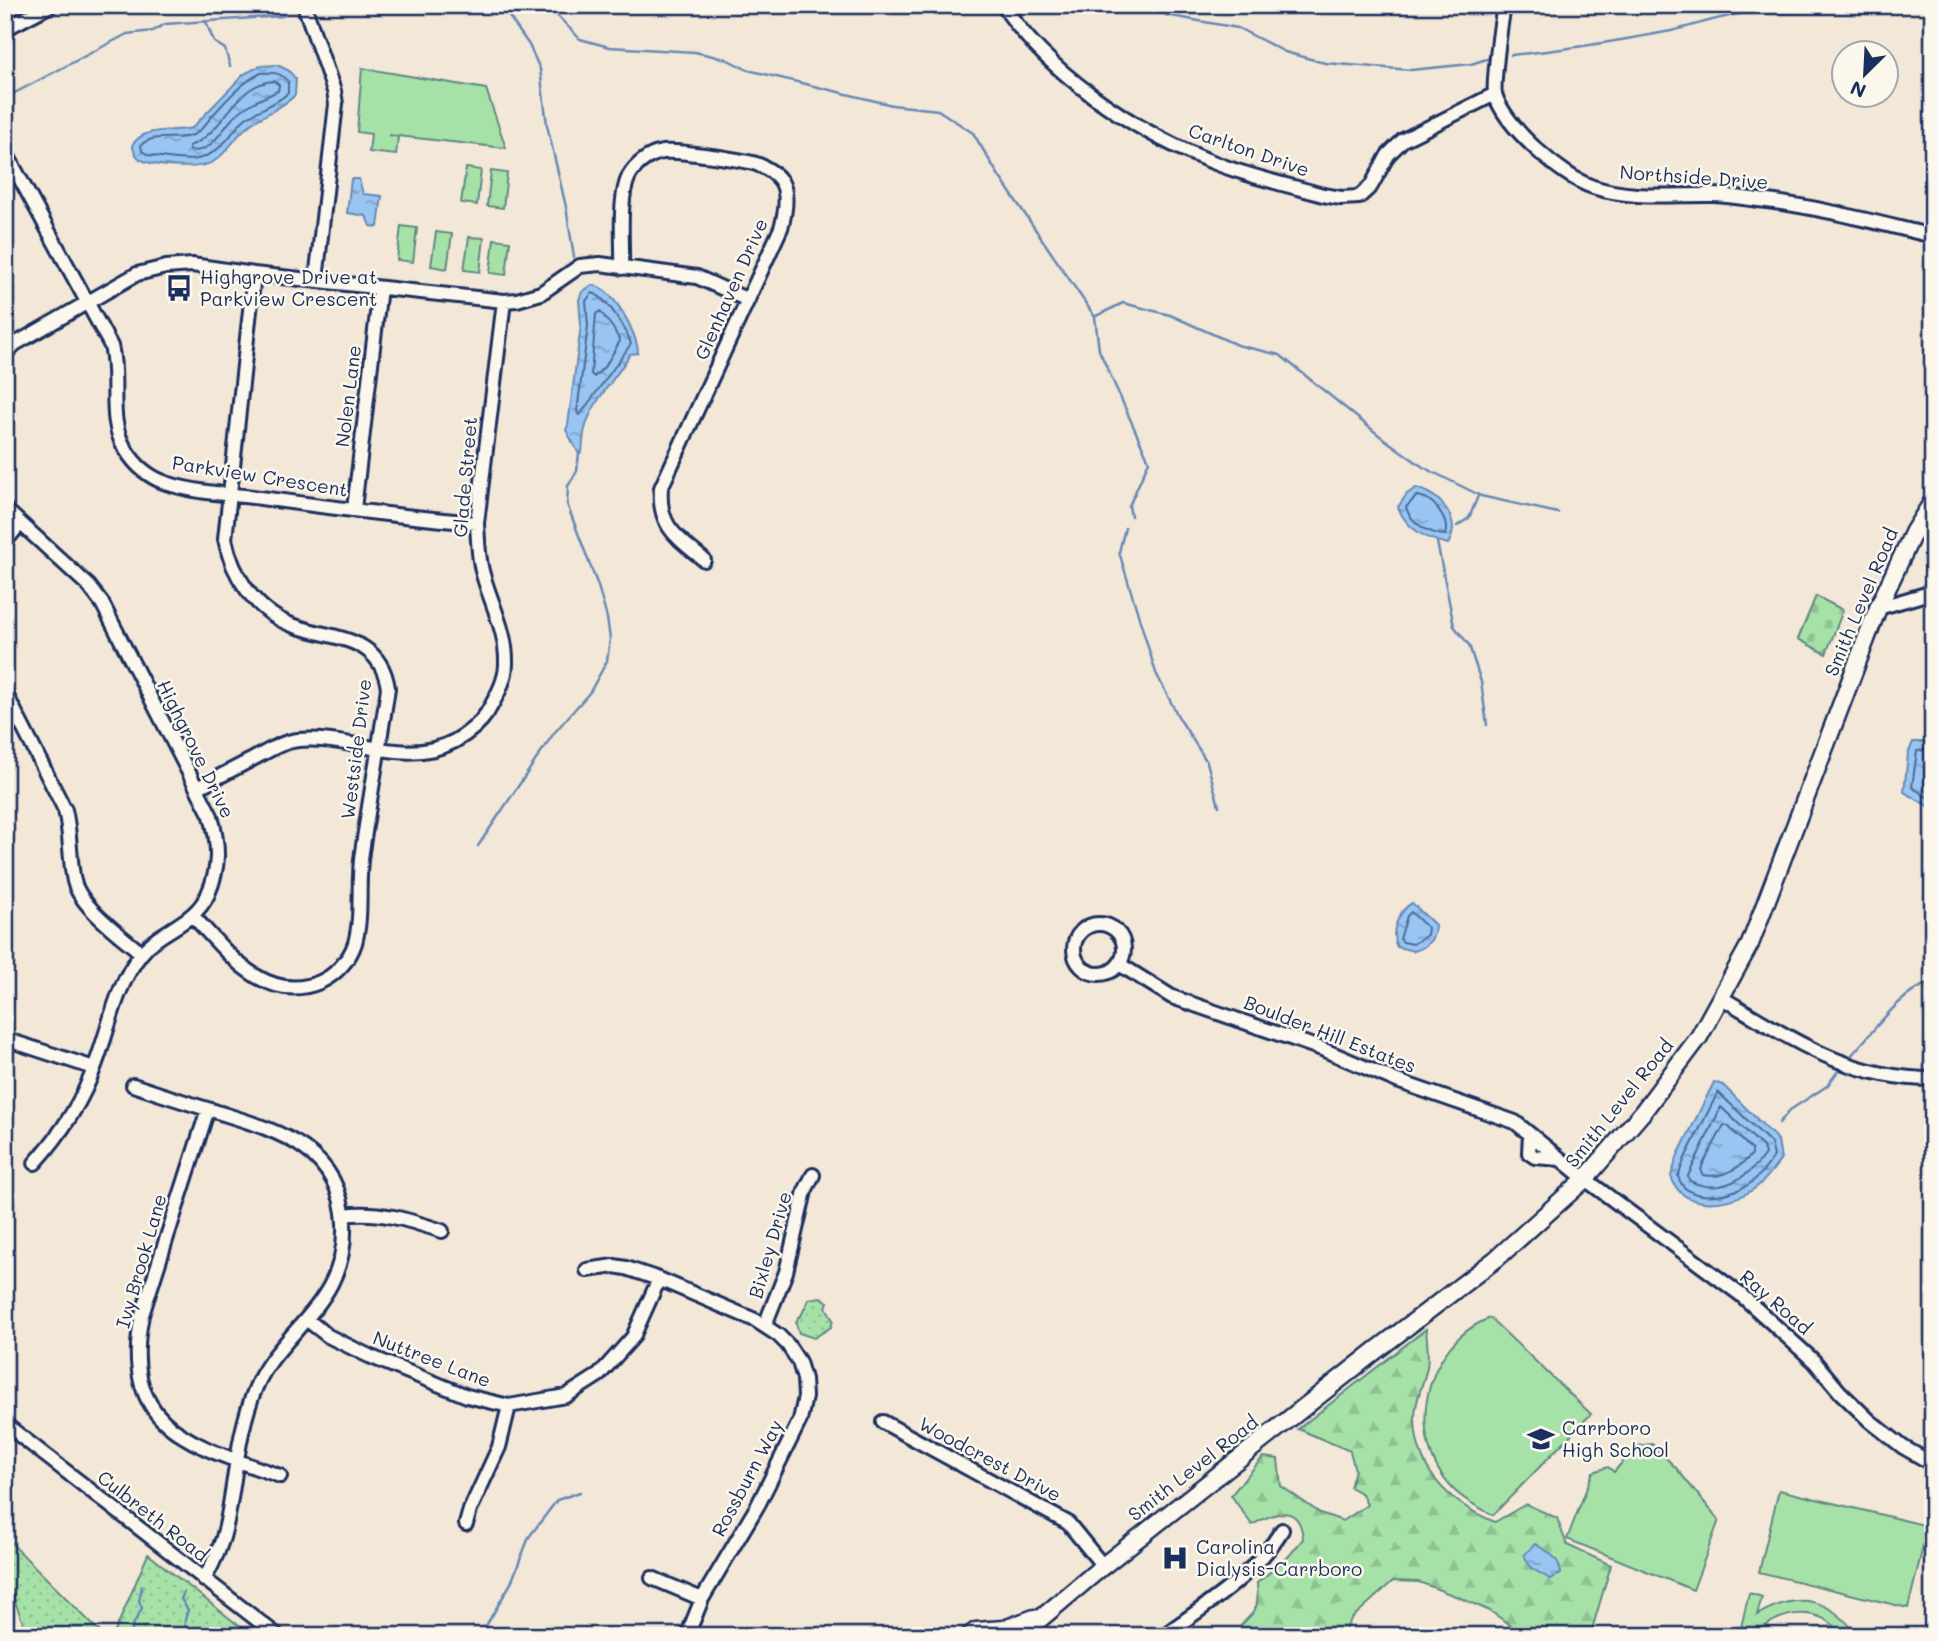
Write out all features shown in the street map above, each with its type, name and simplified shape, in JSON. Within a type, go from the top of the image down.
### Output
[{"type":"main road","name":"Smith Level Road","points":[[1020,1636],[1103,1566],[1496,1259],[1585,1179],[1642,1113],[1699,1037],[1755,932],[1878,608],[1914,531],[1933,501]]},
{"type":"main road","name":"Smith Level Road","points":[[969,1636],[976,1631],[995,1633],[1046,1614]]},
{"type":"street","points":[[304,5],[334,91],[335,104],[316,280]]},
{"type":"street","name":"Carlton Drive","points":[[1003,5],[1036,47],[1087,90],[1144,128],[1206,159],[1324,195],[1359,197],[1371,186],[1388,155],[1403,140],[1495,94]]},
{"type":"street","points":[[1495,94],[1505,5]]},
{"type":"street","points":[[5,29],[43,7]]},
{"type":"street","name":"Northside Drive","points":[[1495,94],[1509,118],[1540,153],[1561,171],[1593,187],[1640,195],[1718,195],[1770,202],[1933,236]]},
{"type":"street","name":"Parkview Crescent","points":[[5,151],[111,346],[116,370],[114,409],[117,433],[131,458],[148,474],[168,483],[229,494],[477,523]]},
{"type":"street","name":"Glenhaven Drive","points":[[622,268],[626,184],[636,166],[646,158],[661,152],[757,164],[771,171],[781,181],[786,211],[781,228],[661,488],[660,506],[671,531],[704,560]]},
{"type":"street","points":[[5,354],[15,344],[136,274],[166,267],[192,265],[504,301],[541,293],[580,267],[600,264],[697,277],[748,300]]},
{"type":"street","name":"Westside Drive","points":[[193,916],[242,968],[282,988],[303,988],[329,978],[345,963],[354,945],[358,926],[361,856],[388,688],[385,671],[375,657],[362,646],[347,639],[291,625],[271,614],[253,598],[239,580],[228,555],[225,539],[229,494],[254,274]]},
{"type":"street","name":"Nolen Lane","points":[[354,509],[380,288]]},
{"type":"street","name":"Glade Street","points":[[197,788],[275,747],[296,740],[323,740],[378,749],[420,752],[442,748],[464,736],[482,721],[501,685],[506,667],[505,645],[482,571],[477,523],[504,301]]},
{"type":"street","name":"Highgrove Drive","points":[[5,509],[89,586],[102,603],[211,817],[218,839],[219,854],[209,892],[193,916],[152,942],[125,976],[94,1068],[72,1115],[35,1163]]},
{"type":"street","points":[[5,542],[20,524]]},
{"type":"street","points":[[1878,608],[1933,592]]},
{"type":"street","points":[[5,692],[65,810],[75,882],[79,893],[88,905],[141,953]]},
{"type":"street","points":[[1100,924],[1114,929],[1119,934],[1124,949],[1119,964],[1099,974],[1084,968],[1079,963],[1074,948],[1080,933],[1100,924]]},
{"type":"street","name":"Boulder Hill Estates","points":[[1119,964],[1172,997],[1322,1049],[1397,1081],[1516,1122],[1585,1179]]},
{"type":"street","points":[[1722,998],[1839,1063],[1879,1074],[1933,1079]]},
{"type":"street","points":[[5,1039],[94,1068]]},
{"type":"street","points":[[133,1085],[274,1129],[305,1148],[330,1177],[344,1215],[345,1236],[337,1269],[323,1297],[292,1333],[258,1382],[243,1426],[226,1528],[205,1580]]},
{"type":"street","name":"Ivy Brook Lane","points":[[208,1109],[142,1315],[137,1355],[139,1376],[162,1420],[185,1439],[280,1475]]},
{"type":"street","name":"Bixley Drive","points":[[765,1325],[786,1272],[805,1191],[813,1175]]},
{"type":"street","name":"Ray Road","points":[[1585,1179],[1741,1295],[1814,1360],[1840,1392],[1870,1421],[1903,1447],[1933,1464]]},
{"type":"street","points":[[344,1215],[385,1215],[442,1231]]},
{"type":"street","name":"Rossburn Way","points":[[587,1270],[614,1266],[659,1279],[765,1325],[788,1345],[799,1362],[805,1388],[800,1420],[758,1505],[702,1599],[687,1636]]},
{"type":"street","name":"Nuttree Lane","points":[[306,1319],[328,1336],[369,1356],[467,1396],[509,1406],[566,1396],[599,1375],[633,1337],[659,1279]]},
{"type":"street","points":[[466,1524],[499,1447],[509,1406]]},
{"type":"street","name":"Woodcrest Drive","points":[[883,1422],[1068,1523],[1103,1566]]},
{"type":"street","name":"Culbreth Road","points":[[5,1424],[278,1636]]},
{"type":"street","points":[[1163,1636],[1249,1573],[1269,1551],[1282,1530]]},
{"type":"street","points":[[652,1577],[702,1599]]},
{"type":"green space","points":[[362,68],[486,89],[506,148],[389,135],[398,137],[396,155],[369,152],[371,134],[357,132]]},
{"type":"green space","points":[[466,168],[481,170],[477,205],[461,203]]},
{"type":"green space","points":[[491,171],[507,173],[503,208],[487,206]]},
{"type":"green space","points":[[401,226],[417,228],[413,262],[397,260]]},
{"type":"green space","points":[[436,232],[452,234],[447,269],[431,266]]},
{"type":"green space","points":[[469,237],[484,238],[480,272],[464,270]]},
{"type":"green space","points":[[494,239],[510,241],[506,275],[490,273]]},
{"type":"green space","points":[[1816,596],[1843,610],[1826,654],[1798,639]]},
{"type":"green space","points":[[821,1297],[828,1302],[826,1307],[833,1320],[831,1327],[814,1338],[799,1333],[796,1324],[798,1317],[809,1299]]},
{"type":"green space","points":[[1490,1318],[1591,1414],[1493,1515],[1457,1493],[1438,1468],[1428,1444],[1425,1419],[1428,1394],[1436,1370],[1449,1348],[1467,1330]]},
{"type":"green space","points":[[1426,1329],[1428,1362],[1415,1419],[1421,1454],[1429,1469],[1450,1495],[1478,1514],[1495,1522],[1526,1504],[1557,1518],[1567,1545],[1611,1565],[1590,1636],[1526,1636],[1490,1611],[1458,1597],[1419,1582],[1393,1581],[1351,1619],[1342,1636],[1234,1636],[1255,1609],[1257,1583],[1289,1556],[1303,1539],[1301,1527],[1292,1515],[1285,1513],[1269,1516],[1252,1525],[1231,1495],[1263,1457],[1278,1459],[1281,1486],[1320,1513],[1343,1521],[1367,1505],[1362,1494],[1350,1487],[1355,1470],[1350,1451],[1298,1429]]},
{"type":"green space","points":[[1652,1444],[1676,1468],[1719,1520],[1693,1590],[1567,1539],[1593,1472],[1608,1467],[1614,1472],[1636,1446]]},
{"type":"green space","points":[[1779,1490],[1928,1526],[1908,1608],[1759,1572]]},
{"type":"green space","points":[[9,1541],[104,1636],[28,1636],[5,1575]]},
{"type":"green space","points":[[148,1554],[252,1636],[113,1636]]},
{"type":"green space","points":[[1749,1593],[1762,1597],[1757,1615],[1786,1603],[1812,1602],[1836,1613],[1858,1636],[1843,1636],[1823,1619],[1799,1614],[1775,1620],[1755,1636],[1739,1636]]},
{"type":"water","points":[[277,65],[288,70],[296,79],[295,95],[246,128],[213,162],[189,167],[169,166],[144,161],[136,155],[132,145],[144,135],[192,128],[244,74],[260,66]]},
{"type":"water","points":[[351,179],[359,179],[363,194],[382,196],[378,227],[370,226],[366,216],[347,213]]},
{"type":"water","points":[[592,285],[600,288],[616,302],[634,335],[638,353],[630,354],[593,409],[579,454],[566,430],[581,325],[579,300],[582,292]]},
{"type":"water","points":[[1416,488],[1433,496],[1447,509],[1453,526],[1448,544],[1417,532],[1402,515],[1398,507],[1407,494]]},
{"type":"water","points":[[1913,742],[1933,742],[1933,809],[1904,792],[1908,754]]},
{"type":"water","points":[[1412,903],[1435,925],[1430,942],[1414,951],[1397,947],[1394,935],[1399,916]]},
{"type":"water","points":[[1714,1082],[1723,1085],[1778,1140],[1781,1159],[1764,1181],[1751,1191],[1729,1200],[1705,1202],[1684,1195],[1671,1176],[1678,1155]]},
{"type":"water","points":[[1535,1544],[1556,1560],[1561,1574],[1550,1579],[1531,1568],[1524,1555]]},
{"type":"waterway","points":[[501,5],[529,45],[540,69],[547,125],[566,207],[574,257]]},
{"type":"waterway","points":[[547,5],[580,39],[609,47],[695,52],[726,59],[748,70],[892,105],[938,110],[973,133],[1095,317],[1099,350],[1149,461],[1129,506],[1131,516]]},
{"type":"waterway","points":[[1149,5],[1166,15],[1238,28],[1285,52],[1325,63],[1411,70],[1471,64],[1490,58]]},
{"type":"waterway","points":[[1511,55],[1651,35],[1734,15],[1789,13],[1820,5]]},
{"type":"waterway","points":[[5,98],[127,34],[153,31],[165,24],[283,16]]},
{"type":"waterway","points":[[206,22],[214,42],[225,49],[230,66]]},
{"type":"waterway","points":[[1096,316],[1123,303],[1170,315],[1237,345],[1280,355],[1380,436],[1423,467],[1481,496],[1558,513]]},
{"type":"waterway","points":[[478,846],[554,733],[590,692],[607,661],[610,639],[607,618],[598,586],[567,504],[568,486],[577,471],[579,453]]},
{"type":"waterway","points":[[1457,526],[1469,518],[1478,496]]},
{"type":"waterway","points":[[1125,528],[1119,552],[1156,673],[1179,718],[1207,762],[1219,806]]},
{"type":"waterway","points":[[1437,542],[1454,626],[1469,645],[1481,682],[1487,725]]},
{"type":"waterway","points":[[1849,1058],[1897,1004],[1933,981]]},
{"type":"waterway","points":[[1779,1123],[1790,1110],[1827,1086],[1838,1071]]},
{"type":"waterway","points":[[480,1636],[511,1583],[529,1537],[557,1500],[580,1492]]},
{"type":"waterway","points":[[132,1636],[132,1627],[142,1608],[139,1601],[142,1586]]},
{"type":"waterway","points":[[184,1592],[181,1599],[188,1610],[185,1624],[190,1636]]},
{"type":"place","name":"Highgrove Drive at Parkview Crescent","points":[[179,288]]},
{"type":"place","name":"Carrboro High School","points":[[1541,1439]]},
{"type":"place","name":"Carolina Dialysis-Carrboro","points":[[1175,1558]]}]
